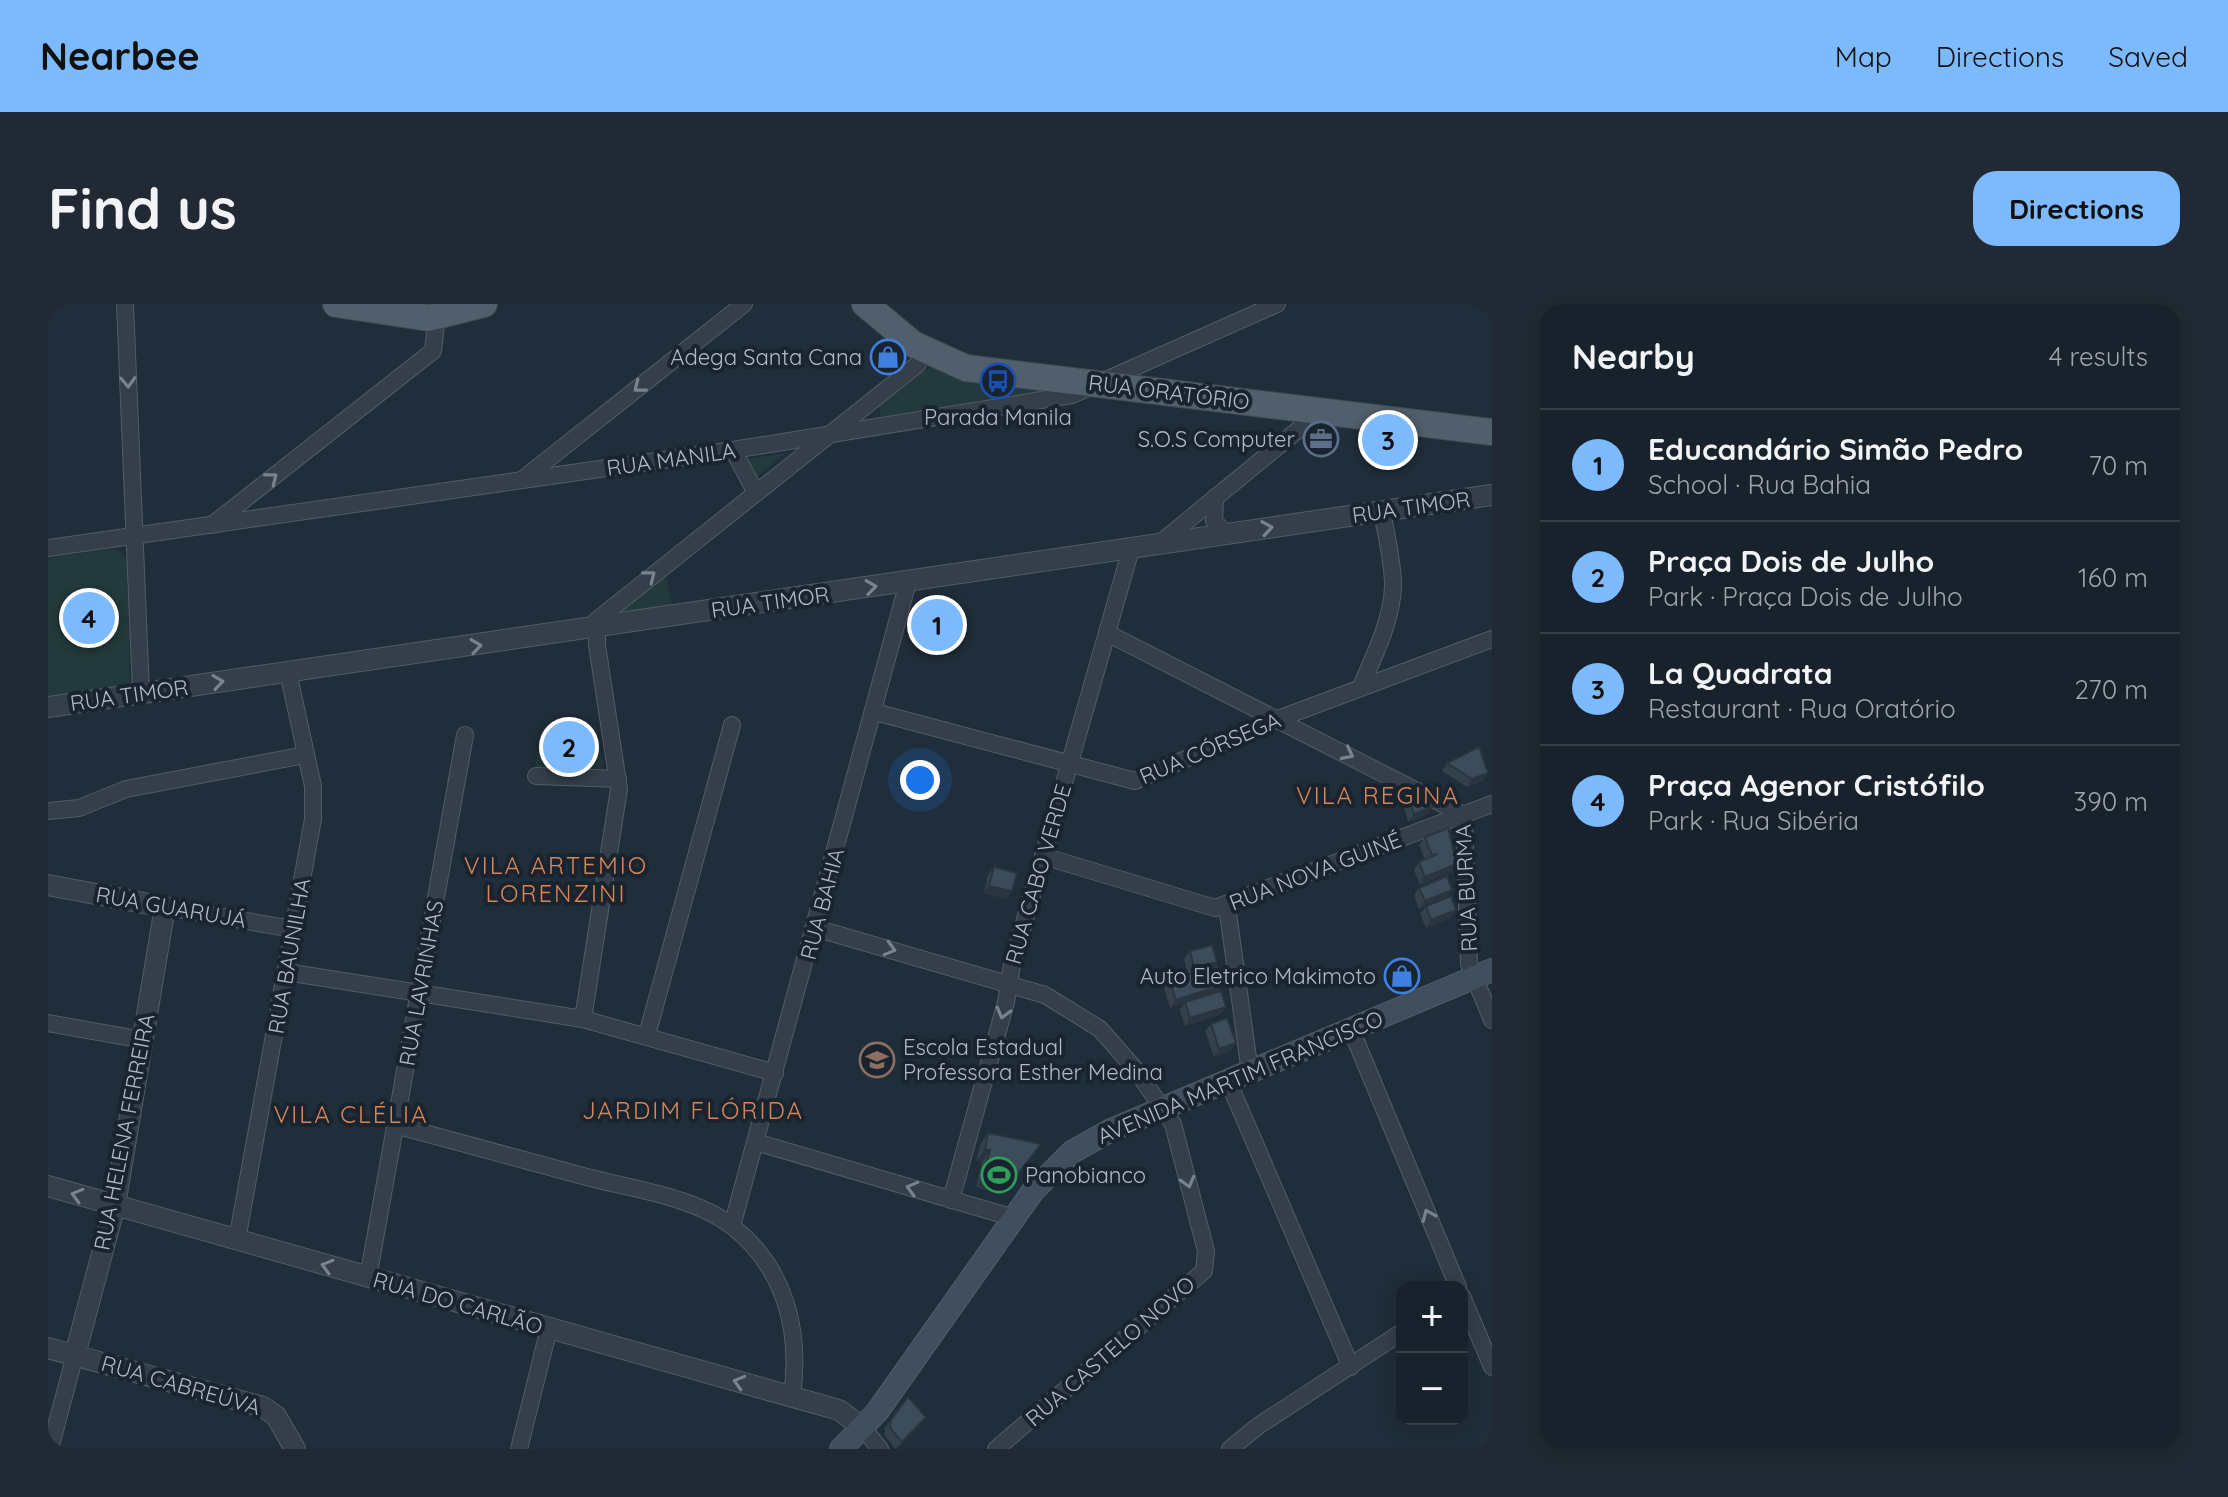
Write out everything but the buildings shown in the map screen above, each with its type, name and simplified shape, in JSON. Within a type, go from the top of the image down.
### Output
[{"type":"main road","points":[[336,304],[437,317],[484,304]]},
{"type":"main road","name":"RUA ORATÓRIO","points":[[865,304],[902,337],[950,362],[981,370],[1492,432]]},
{"type":"main road","name":"AVENIDA MARTIM FRANCISCO","points":[[841,1449],[863,1428],[1033,1191],[1072,1152],[1111,1130],[1483,974]]},
{"type":"street","points":[[125,304],[141,693]]},
{"type":"street","points":[[521,481],[744,304]]},
{"type":"street","name":"RUA MANILA","points":[[48,548],[733,450],[1072,395],[1103,384],[1277,304]]},
{"type":"street","points":[[211,526],[433,351],[437,317]]},
{"type":"street","points":[[583,1019],[619,796],[595,629],[603,613],[918,364]]},
{"type":"street","points":[[1159,544],[1321,411]]},
{"type":"street","points":[[573,439],[574,456],[584,471]]},
{"type":"street","points":[[733,450],[756,493]]},
{"type":"street","name":"RUA TIMOR","points":[[48,707],[1492,495]]},
{"type":"street","points":[[1215,497],[1214,521],[1226,534]]},
{"type":"street","points":[[1361,687],[1385,628],[1392,600],[1392,578],[1382,511]]},
{"type":"street","name":"RUA CABO VERDE","points":[[951,1200],[1006,1002],[1008,982],[1131,549]]},
{"type":"street","name":"RUA BAHIA","points":[[732,1226],[875,712],[908,582]]},
{"type":"street","name":"RUA BURMA","points":[[1107,633],[1464,815],[1469,964],[1483,974],[1492,1020]]},
{"type":"street","name":"RUA CÓRSEGA","points":[[875,712],[1126,781],[1143,779],[1278,719],[1492,639]]},
{"type":"street","name":"RUA BAUNILHA","points":[[237,1240],[315,803],[288,672]]},
{"type":"street","points":[[647,1035],[732,725]]},
{"type":"street","name":"RUA LAVRINHAS","points":[[368,1278],[465,735]]},
{"type":"street","points":[[48,811],[79,808],[126,789],[305,755]]},
{"type":"street","points":[[536,776],[618,779]]},
{"type":"street","name":"RUA NOVA GUINÉ","points":[[1043,856],[1206,906],[1227,906],[1492,804]]},
{"type":"street","name":"RUA GUARUJÁ","points":[[48,885],[293,929]]},
{"type":"street","points":[[1227,906],[1250,1072]]},
{"type":"street","name":"RUA HELENA FERREIRA","points":[[50,1449],[115,1205],[165,907]]},
{"type":"street","name":"RUA CASTELO NOVO","points":[[815,928],[1045,995],[1100,1029],[1173,1124],[1206,1251],[1204,1271],[996,1449]]},
{"type":"street","points":[[286,972],[583,1019],[775,1073]]},
{"type":"street","points":[[48,1023],[143,1040]]},
{"type":"street","points":[[1351,1029],[1456,1281]]},
{"type":"street","points":[[1228,1081],[1351,1367]]},
{"type":"street","points":[[395,1125],[672,1200],[732,1226],[771,1270],[785,1300],[796,1349],[792,1396]]},
{"type":"street","points":[[756,1142],[1014,1218]]},
{"type":"street","name":"RUA DO CARLÃO","points":[[48,1186],[792,1396],[845,1412],[863,1428]]},
{"type":"street","points":[[1468,1310],[1492,1367]]},
{"type":"street","points":[[519,1449],[549,1328]]},
{"type":"street","points":[[1230,1449],[1258,1426],[1396,1336]]},
{"type":"street","name":"RUA CABREÚVA","points":[[48,1348],[263,1407],[276,1416],[295,1449]]},
{"type":"street","points":[[863,1428],[880,1449]]},
{"type":"green space","points":[[930,367],[967,378],[1050,390],[881,417],[879,406]]},
{"type":"green space","points":[[786,453],[756,478],[748,459]]},
{"type":"green space","points":[[110,549],[121,551],[127,562],[130,685],[48,698],[48,558]]},
{"type":"green space","points":[[666,575],[673,609],[622,615],[621,611]]},
{"type":"green space","points":[[596,727],[603,764],[600,769],[535,768],[543,728]]},
{"type":"place","name":"Adega Santa Cana","points":[[888,357]]},
{"type":"place","name":"Parada Manila","points":[[998,381]]},
{"type":"place","name":"S.O.S Computer","points":[[1321,439]]},
{"type":"place","name":"La Quadrata","points":[[1388,440]]},
{"type":"place","name":"Praça Agenor Cristófilo","points":[[89,618]]},
{"type":"place","name":"Educandário Simão Pedro","points":[[937,625]]},
{"type":"place","name":"Praça Dois de Julho","points":[[569,747]]},
{"type":"place","name":"Auto Eletrico Makimoto","points":[[1402,976]]},
{"type":"place","name":"Escola Estadual Professora Esther Medina","points":[[877,1060]]},
{"type":"place","name":"Panobianco","points":[[999,1175]]},
{"type":"district","name":"VILA REGINA","points":[[1378,796]]},
{"type":"district","name":"VILA ARTEMIO LORENZINI","points":[[556,880]]},
{"type":"district","name":"JARDIM FLÓRIDA","points":[[693,1111]]},
{"type":"district","name":"VILA CLÉLIA","points":[[351,1115]]}]
